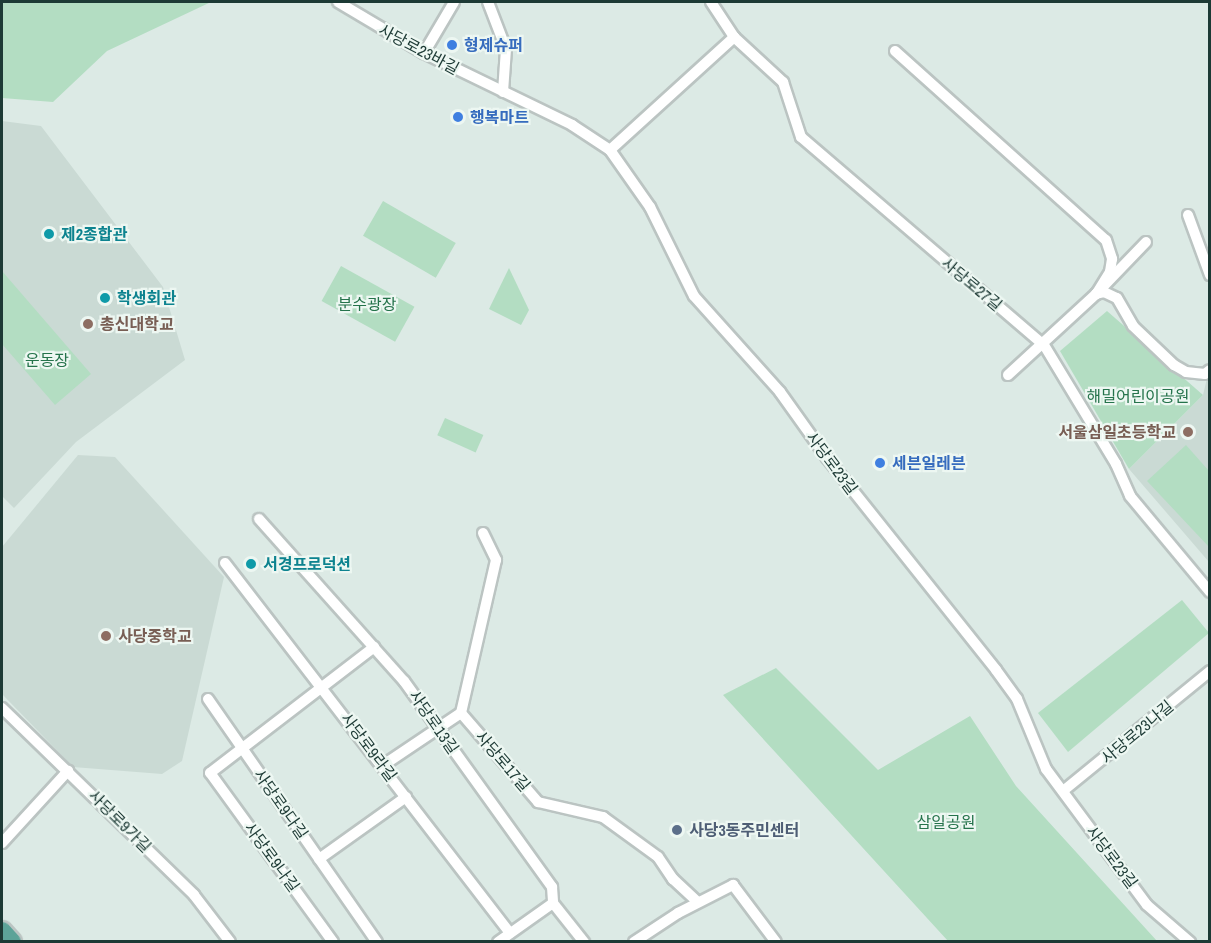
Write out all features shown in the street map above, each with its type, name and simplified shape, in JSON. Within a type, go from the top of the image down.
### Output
[{"type":"main road","points":[[2,931],[12,942]]},
{"type":"street","name":"사당로23바길","points":[[338,2],[424,53],[503,92]]},
{"type":"street","points":[[424,53],[454,2]]},
{"type":"street","points":[[488,2],[506,49],[503,92]]},
{"type":"street","name":"사당로27길","points":[[711,2],[734,37],[783,82],[801,137],[1044,345],[1116,464],[1130,496],[1209,592]]},
{"type":"street","points":[[610,150],[734,37]]},
{"type":"street","points":[[896,51],[1106,240],[1112,259],[1110,272],[1096,294]]},
{"type":"street","name":"사당로23길","points":[[503,92],[572,125],[610,150],[650,207],[694,296],[780,393],[827,458],[1017,699],[1046,769],[1147,905],[1190,942]]},
{"type":"street","points":[[1188,215],[1209,275]]},
{"type":"street","points":[[1008,375],[1044,345],[1146,242]]},
{"type":"street","points":[[1096,294],[1104,292],[1117,298],[1132,326],[1174,365],[1186,372],[1205,374],[1209,370]]},
{"type":"street","name":"사당로13길","points":[[260,519],[374,647],[437,727],[552,887],[553,903],[584,942]]},
{"type":"street","points":[[382,766],[461,713],[496,560],[483,533]]},
{"type":"street","name":"사당로9라길","points":[[225,563],[322,685],[510,933]]},
{"type":"street","points":[[243,749],[322,685],[374,647]]},
{"type":"street","name":"사당로23나길","points":[[1063,791],[1209,671]]},
{"type":"street","name":"사당로9다길","points":[[208,699],[377,942]]},
{"type":"street","name":"사당로9가길","points":[[2,708],[194,895],[230,942]]},
{"type":"street","name":"사당로17길","points":[[461,713],[538,802],[603,817],[658,857],[673,879],[698,902]]},
{"type":"street","name":"사당로9나길","points":[[243,749],[210,773],[333,942]]},
{"type":"street","points":[[2,843],[68,771]]},
{"type":"street","points":[[320,859],[406,797]]},
{"type":"street","points":[[634,942],[698,902],[733,885],[776,942]]},
{"type":"street","points":[[498,942],[553,903]]},
{"type":"shaded area","name":"총신대학교","points":[[2,121],[41,126],[163,287],[185,360],[76,442],[14,508],[2,496]]},
{"type":"shaded area","name":"서울삼일초등학교","points":[[1209,370],[1209,562],[1129,469],[1203,395]]},
{"type":"shaded area","name":"사당중학교","points":[[78,455],[115,457],[224,577],[182,761],[162,774],[73,767],[2,694],[2,547]]},
{"type":"green space","points":[[2,2],[211,2],[107,51],[53,102],[2,98]]},
{"type":"green space","name":"분수광장","points":[[383,201],[456,243],[436,278],[363,236]]},
{"type":"green space","name":"분수광장","points":[[341,266],[414,307],[395,342],[322,301]]},
{"type":"green space","points":[[509,268],[529,310],[521,325],[489,309]]},
{"type":"green space","name":"운동장","points":[[2,271],[91,374],[55,405],[2,344]]},
{"type":"green space","name":"해밀어린이공원","points":[[1107,311],[1203,395],[1129,469],[1060,351]]},
{"type":"green space","points":[[445,418],[483,435],[476,452],[437,435]]},
{"type":"green space","points":[[1186,445],[1209,471],[1209,547],[1147,481]]},
{"type":"green space","points":[[1182,600],[1209,633],[1068,752],[1038,713]]},
{"type":"green space","name":"삼일공원","points":[[776,668],[878,770],[970,716],[1016,786],[1157,941],[948,941],[723,695]]},
{"type":"place","name":"형제슈퍼","points":[[452,45]]},
{"type":"place","name":"행복마트","points":[[458,117]]},
{"type":"place","name":"제2종합관","points":[[49,234]]},
{"type":"place","name":"학생회관","points":[[105,298]]},
{"type":"place","name":"총신대학교","points":[[88,324]]},
{"type":"place","name":"서울삼일초등학교","points":[[1188,432]]},
{"type":"place","name":"세븐일레븐","points":[[880,463]]},
{"type":"place","name":"서경프로덕션","points":[[251,564]]},
{"type":"place","name":"사당중학교","points":[[106,636]]},
{"type":"place","name":"사당3동주민센터","points":[[677,830]]}]
